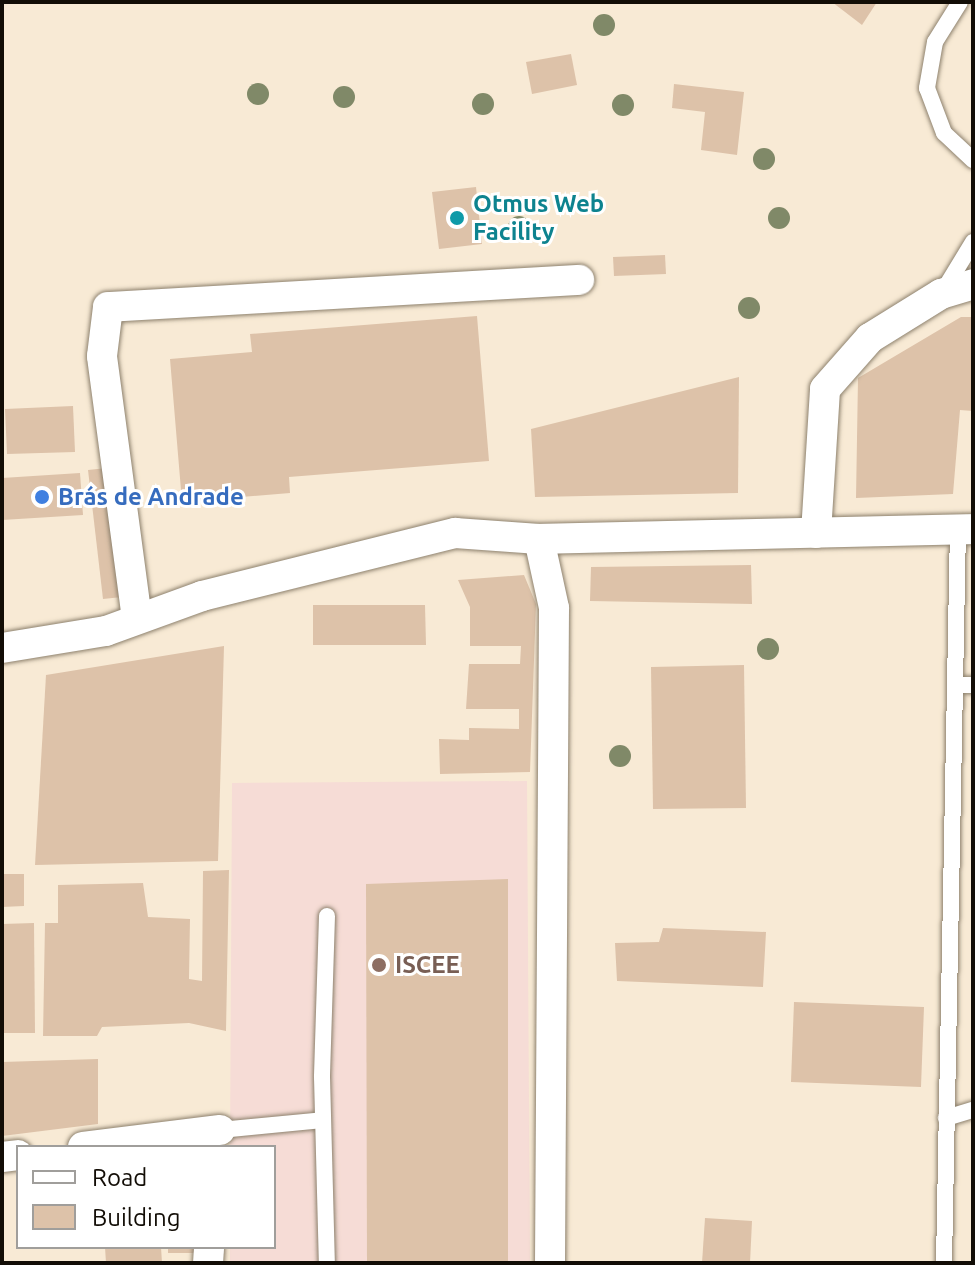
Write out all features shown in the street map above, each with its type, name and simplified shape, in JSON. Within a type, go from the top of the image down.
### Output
[{"type":"street","points":[[137,619],[102,356],[108,307],[579,280]]},
{"type":"street","points":[[816,533],[825,389],[870,338],[941,294],[973,284]]},
{"type":"street","points":[[2,648],[106,631],[202,596],[455,533],[539,539],[966,529]]},
{"type":"street","points":[[539,539],[554,608],[550,1263]]},
{"type":"street","points":[[106,1145],[210,1136]]},
{"type":"lane","points":[[960,2],[935,42],[927,88],[944,133],[973,160]]},
{"type":"lane","points":[[941,294],[973,242]]},
{"type":"lane","points":[[944,1263],[955,685],[966,529]]},
{"type":"lane","points":[[955,685],[973,685]]},
{"type":"lane","points":[[327,916],[323,1120],[327,1263]]},
{"type":"lane","points":[[946,1118],[973,1110]]},
{"type":"lane","points":[[210,1136],[323,1120]]},
{"type":"shaded area","name":"ISCEE","points":[[527,781],[530,1263],[230,1263],[230,1249],[276,1249],[276,1145],[230,1145],[232,783]]},
{"type":"building","points":[[832,2],[877,2],[862,25]]},
{"type":"building","points":[[571,54],[577,85],[532,94],[526,62]]},
{"type":"building","points":[[674,84],[744,92],[737,155],[701,150],[705,112],[672,108]]},
{"type":"building","name":"Otmus Web Facility","points":[[476,187],[482,244],[439,249],[432,192]]},
{"type":"building","points":[[665,255],[666,274],[614,276],[613,257]]},
{"type":"building","points":[[477,316],[489,461],[289,477],[290,493],[182,502],[170,359],[252,352],[250,334]]},
{"type":"building","points":[[961,317],[973,317],[973,411],[960,410],[953,494],[856,498],[858,378]]},
{"type":"building","points":[[739,377],[738,493],[535,497],[531,429]]},
{"type":"building","points":[[73,406],[75,452],[7,454],[5,409]]},
{"type":"building","points":[[107,468],[122,597],[103,599],[88,470]]},
{"type":"building","name":"Brás de Andrade","points":[[80,473],[83,515],[2,520],[2,478]]},
{"type":"building","points":[[751,565],[752,604],[590,601],[591,567]]},
{"type":"building","points":[[524,575],[536,604],[530,772],[440,774],[439,739],[469,740],[469,728],[519,729],[519,709],[466,709],[469,664],[520,664],[521,646],[470,646],[470,607],[458,580]]},
{"type":"building","points":[[313,605],[425,605],[426,645],[313,645]]},
{"type":"building","points":[[224,646],[218,861],[35,865],[46,675]]},
{"type":"building","points":[[744,665],[746,808],[653,809],[651,667]]},
{"type":"building","points":[[229,870],[226,1031],[189,1023],[102,1027],[97,1036],[43,1036],[45,923],[58,923],[58,885],[143,883],[148,917],[190,919],[189,979],[202,981],[203,871]]},
{"type":"building","points":[[2,874],[24,874],[24,906],[2,907]]},
{"type":"building","points":[[508,879],[508,1263],[367,1263],[366,884]]},
{"type":"building","points":[[34,923],[35,1033],[2,1033],[2,924]]},
{"type":"building","points":[[663,928],[766,932],[763,987],[617,981],[615,943],[659,942]]},
{"type":"building","points":[[794,1002],[924,1007],[921,1087],[791,1082]]},
{"type":"building","points":[[98,1059],[98,1124],[2,1136],[2,1062]]},
{"type":"building","points":[[705,1218],[752,1221],[750,1263],[702,1263]]},
{"type":"building","points":[[105,1249],[161,1249],[162,1263],[106,1263]]},
{"type":"building","points":[[168,1249],[196,1249],[196,1253],[168,1253]]},
{"type":"place","name":"Otmus Web Facility","points":[[457,218]]},
{"type":"place","name":"Brás de Andrade","points":[[42,497]]},
{"type":"place","name":"ISCEE","points":[[379,965]]}]
